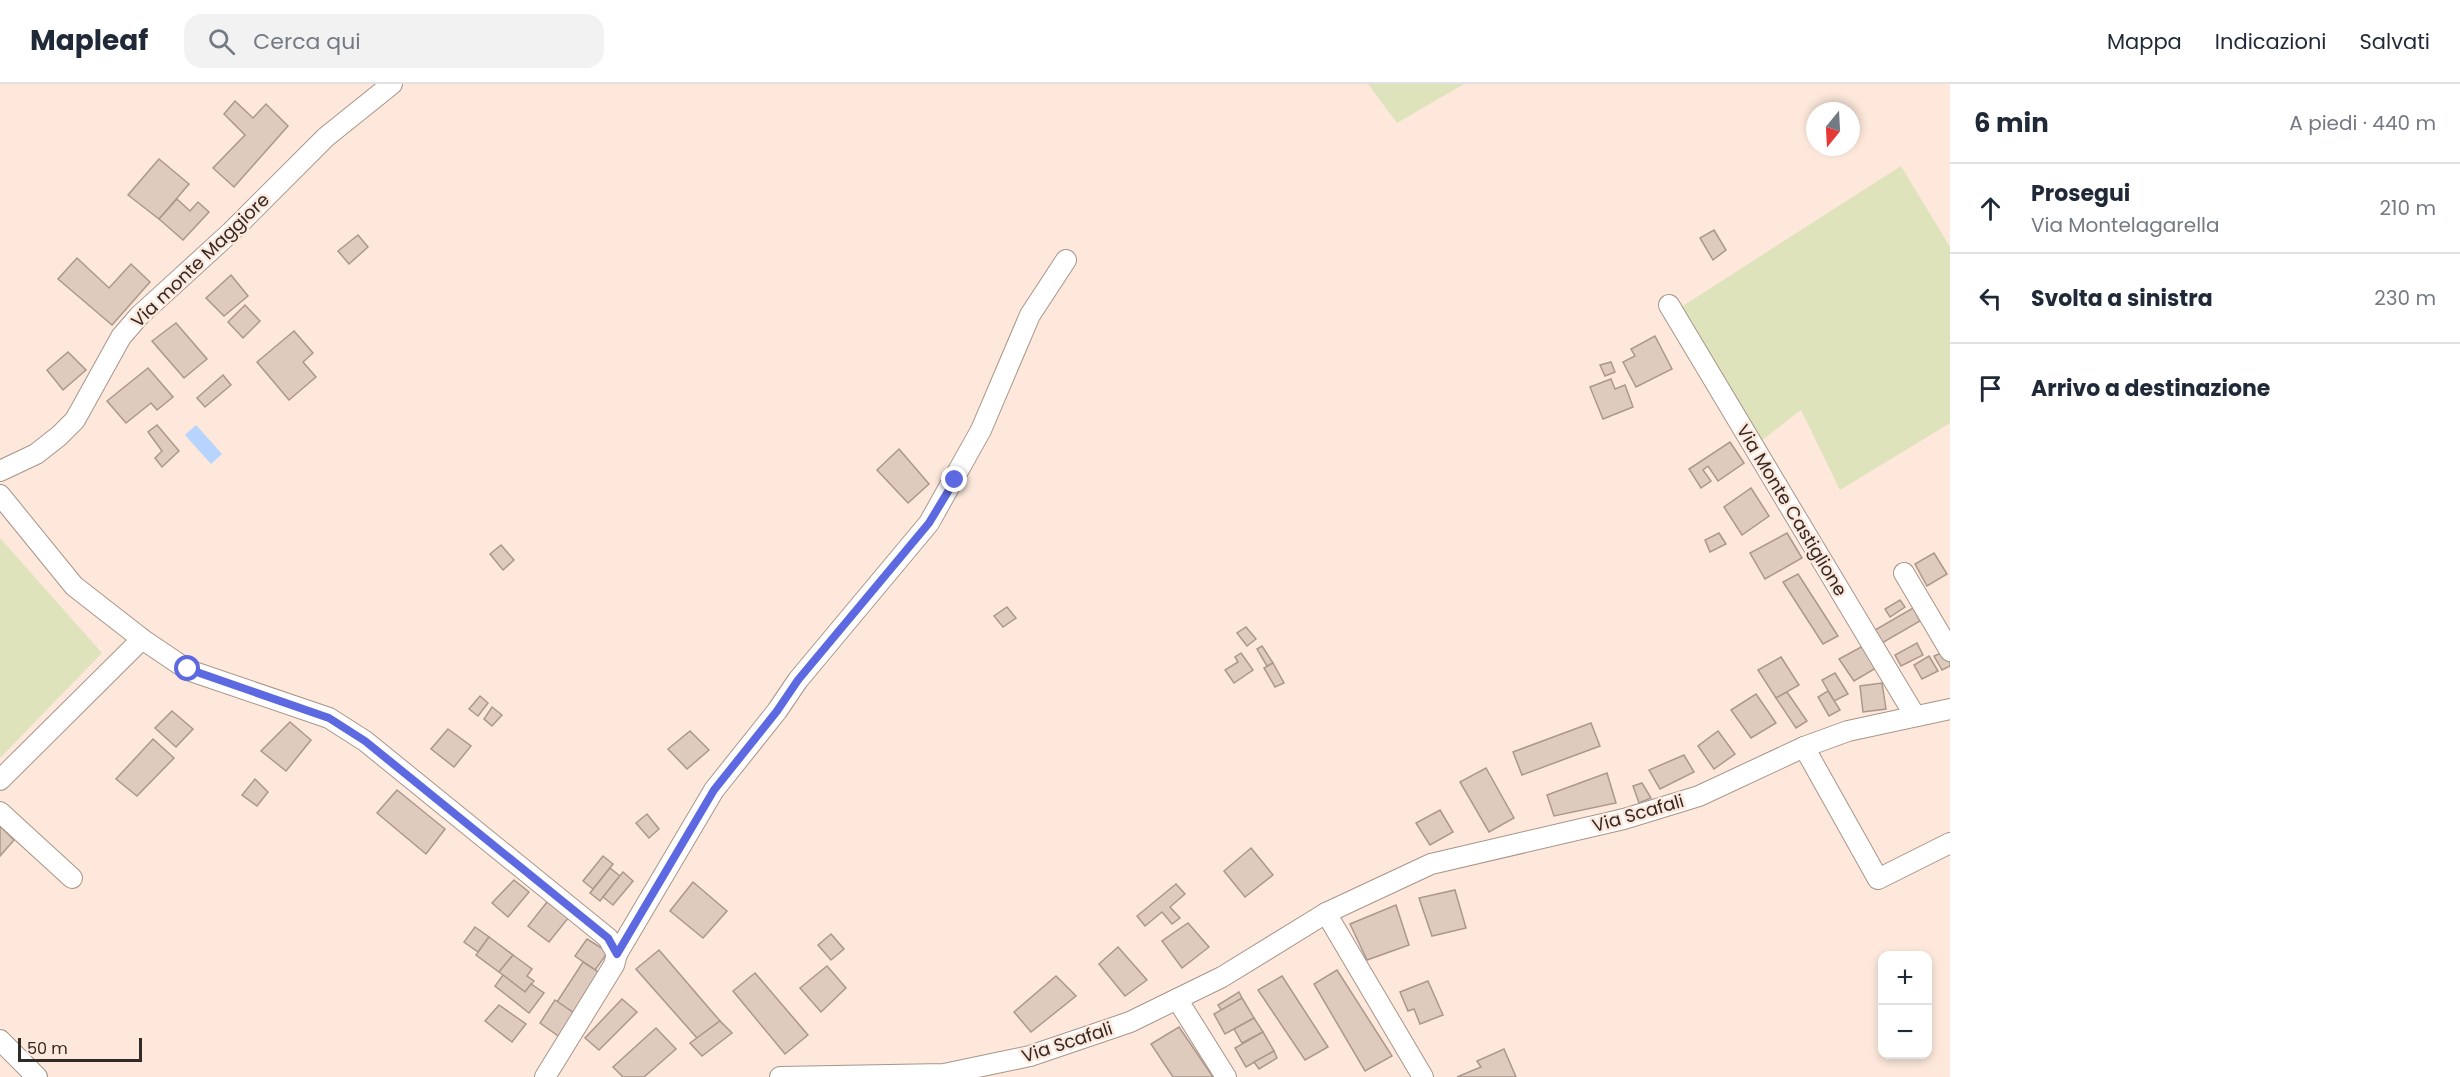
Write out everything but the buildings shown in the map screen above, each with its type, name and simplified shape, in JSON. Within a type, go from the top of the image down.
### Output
[{"type":"street","name":"Via monte Maggiore","points":[[0,471],[36,454],[59,436],[75,420],[121,337],[139,316],[231,232],[326,137],[392,84]]},
{"type":"street","points":[[545,1077],[614,965],[617,954],[714,790],[777,711],[798,680],[929,523],[981,430],[1030,315],[1066,260]]},
{"type":"street","name":"Via Monte Castiglione","points":[[1669,305],[1914,716]]},
{"type":"street","points":[[0,495],[74,586],[142,639],[188,669],[329,718],[365,741],[608,938],[617,954]]},
{"type":"street","points":[[1904,573],[1950,651]]},
{"type":"street","points":[[0,780],[142,639]]},
{"type":"street","name":"Via Scafali","points":[[780,1077],[944,1074],[1030,1056],[1131,1022],[1222,977],[1326,913],[1431,864],[1635,816],[1699,796],[1804,747],[1848,731],[1950,709]]},
{"type":"street","points":[[1804,747],[1878,879],[1950,843]]},
{"type":"street","points":[[0,812],[72,878]]},
{"type":"street","points":[[1326,913],[1423,1077]]},
{"type":"street","points":[[1178,999],[1226,1077]]},
{"type":"street","points":[[0,1040],[37,1077]]},
{"type":"green space","points":[[1368,84],[1464,84],[1397,123]]},
{"type":"green space","points":[[1901,166],[1950,247],[1950,423],[1840,490],[1801,410],[1761,441],[1678,309]]},
{"type":"green space","points":[[0,538],[102,653],[0,758]]},
{"type":"water","points":[[196,425],[222,454],[211,464],[185,435]]},
{"type":"route","points":[[188,669],[329,718],[365,741],[608,938],[617,954],[714,790],[777,711],[798,680],[894,568],[929,523],[955,480]]}]
